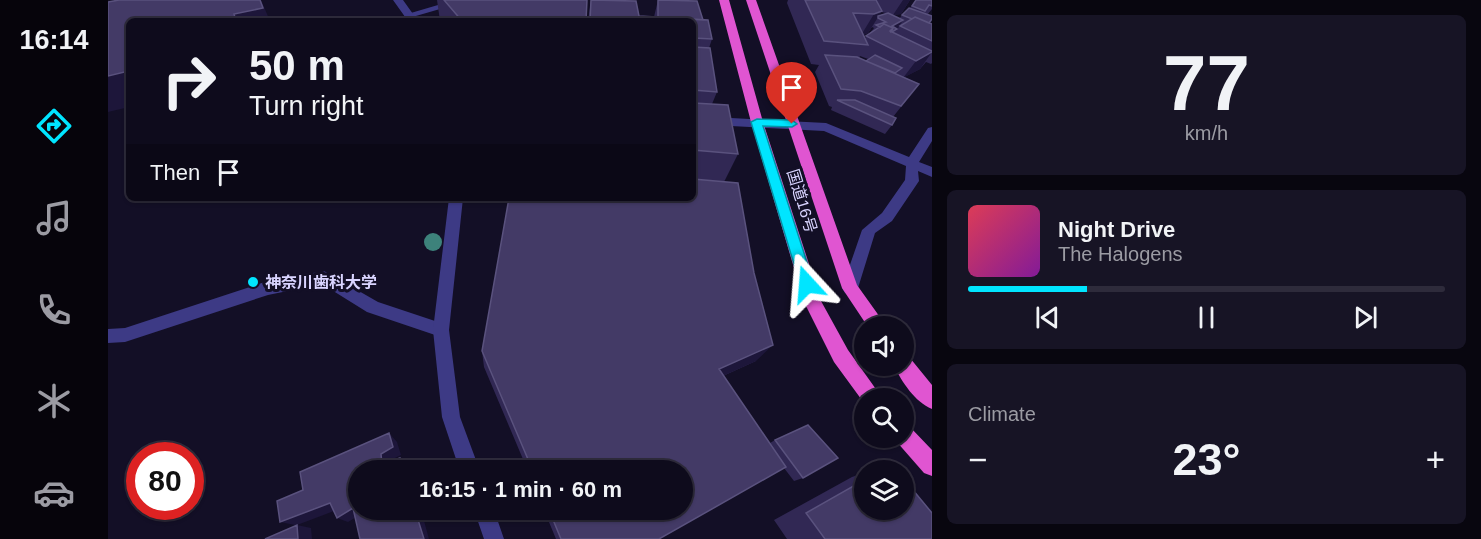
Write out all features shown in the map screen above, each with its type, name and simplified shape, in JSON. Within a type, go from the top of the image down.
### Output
[{"type":"highway","name":"国道16号","points":[[724,0],[757,122],[813,302],[842,356],[865,388]]},
{"type":"highway","name":"国道16号","points":[[751,0],[850,288],[870,316]]},
{"type":"highway","points":[[911,376],[932,399]]},
{"type":"highway","points":[[914,446],[932,465]]},
{"type":"street","points":[[398,0],[411,18],[466,0]]},
{"type":"street","points":[[696,120],[826,127],[932,172]]},
{"type":"street","points":[[850,288],[869,231],[887,217],[912,181],[912,163],[932,131]]},
{"type":"street","points":[[456,201],[441,330],[451,417],[466,460]]},
{"type":"street","points":[[108,336],[124,335],[267,288],[324,277],[373,307],[441,330]]},
{"type":"street","points":[[487,520],[494,539]]},
{"type":"building","points":[[119,0],[260,0],[263,8],[234,14],[235,18],[126,18],[126,72],[108,76],[108,2]]},
{"type":"building","points":[[444,0],[587,0],[586,18],[459,18]]},
{"type":"building","points":[[591,0],[636,1],[639,16],[674,18],[590,18]]},
{"type":"building","points":[[658,0],[697,1],[703,20],[696,18],[658,17]]},
{"type":"building","points":[[805,0],[876,0],[882,11],[874,14],[853,13],[868,45],[824,41]]},
{"type":"building","points":[[916,0],[932,0],[932,6],[929,5],[925,11],[912,6]]},
{"type":"building","points":[[909,8],[932,16],[932,19],[929,23],[902,15]]},
{"type":"building","points":[[888,13],[903,20],[892,26],[897,29],[892,32],[893,28],[884,24],[880,27],[876,25],[886,22],[878,16]]},
{"type":"building","points":[[915,17],[932,24],[932,41],[900,26]]},
{"type":"building","points":[[696,19],[708,20],[712,39],[696,38]]},
{"type":"building","points":[[884,24],[893,28],[890,31],[932,52],[916,61],[866,36]]},
{"type":"building","points":[[696,47],[710,48],[717,92],[696,90]]},
{"type":"building","points":[[825,55],[857,57],[919,84],[901,106],[861,91],[841,89]]},
{"type":"building","points":[[875,55],[902,68],[895,73],[866,61]]},
{"type":"building","points":[[837,100],[855,100],[896,118],[892,125]]},
{"type":"building","points":[[696,103],[728,105],[738,154],[696,150]]},
{"type":"building","points":[[696,179],[738,183],[754,273],[773,345],[719,369],[786,467],[693,520],[693,460],[528,460],[482,351],[508,201],[696,201]]},
{"type":"building","points":[[808,425],[838,458],[803,478],[775,440]]},
{"type":"building","points":[[389,433],[393,447],[381,454],[382,460],[348,460],[348,511],[337,518],[330,503],[280,522],[277,501],[303,490],[300,472]]},
{"type":"building","points":[[854,486],[854,520],[914,520],[914,491],[932,513],[932,539],[825,539],[806,513]]},
{"type":"building","points":[[356,520],[418,520],[424,539],[360,539]]},
{"type":"building","points":[[553,520],[693,520],[659,539],[561,539]]},
{"type":"building","points":[[297,525],[298,539],[265,539]]},
{"type":"place","name":"神奈川歯科大学","points":[[253,282]]},
{"type":"route","points":[[792,124],[757,122],[807,284]]}]
